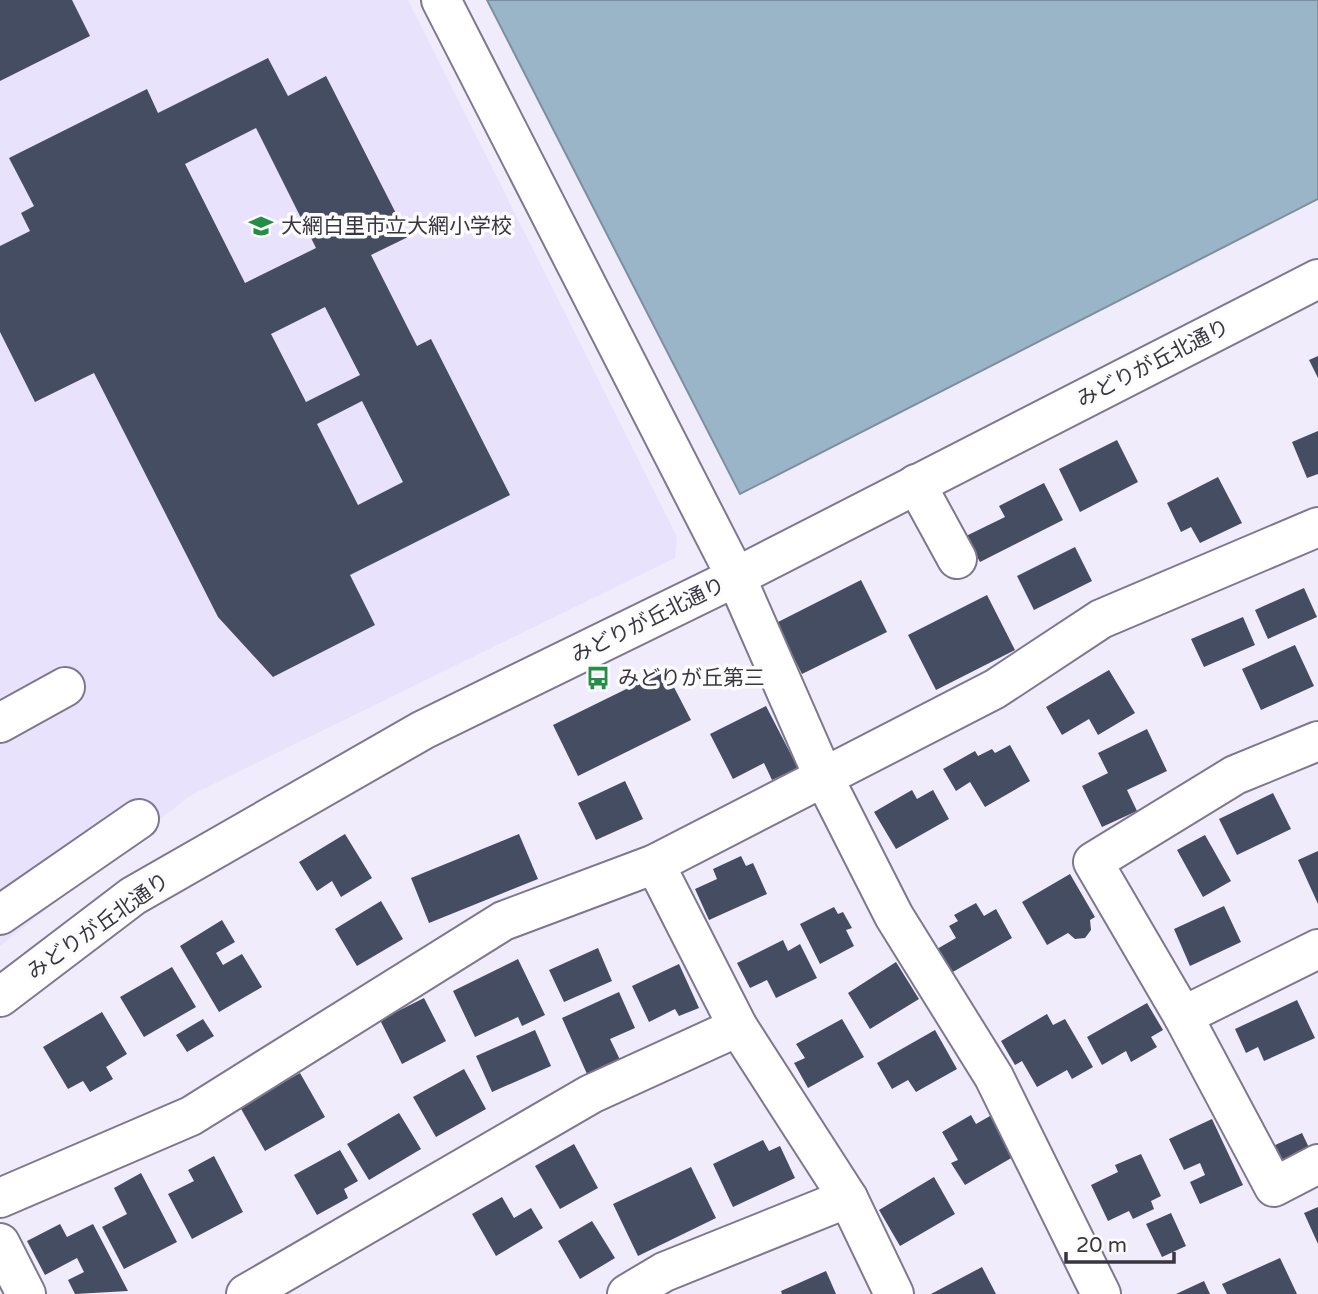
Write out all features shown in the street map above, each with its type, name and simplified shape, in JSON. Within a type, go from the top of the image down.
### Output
[{"type":"street","points":[[441,0],[736,577],[824,778],[894,916],[994,1077],[1101,1294]]},
{"type":"street","name":"みどりが丘北通り","points":[[0,998],[134,896],[281,808],[423,730],[736,577],[1318,279]]},
{"type":"street","points":[[916,484],[957,559]]},
{"type":"street","points":[[0,1198],[191,1116],[503,921],[655,864],[995,689],[1101,619],[1318,527]]},
{"type":"street","points":[[0,723],[65,687]]},
{"type":"street","points":[[1318,741],[1235,775],[1093,862],[1183,1016],[1274,1187],[1318,1164]]},
{"type":"street","points":[[0,915],[139,819]]},
{"type":"street","points":[[655,864],[738,1027],[848,1198],[894,1294]]},
{"type":"street","points":[[1183,1016],[1318,948]]},
{"type":"street","points":[[246,1294],[591,1094],[738,1027]]},
{"type":"street","points":[[627,1294],[664,1272],[848,1198]]},
{"type":"street","points":[[0,1243],[26,1294]]},
{"type":"shaded area","name":"大網白里市立大網小学校","points":[[0,0],[408,0],[677,537],[675,558],[191,795],[0,946]]},
{"type":"water","points":[[487,0],[1318,0],[1318,199],[740,494]]},
{"type":"building","points":[[0,0],[72,0],[90,36],[0,81]]},
{"type":"building","points":[[268,58],[288,96],[326,76],[408,237],[371,255],[417,346],[431,339],[510,495],[350,575],[375,625],[273,677],[218,617],[94,373],[35,402],[0,332],[0,246],[30,231],[21,213],[34,206],[9,158],[147,89],[158,113]],"holes":[[[256,128],[316,248],[245,283],[185,164]],[[325,307],[360,375],[306,402],[271,334]],[[362,401],[403,482],[358,505],[317,424]]]},
{"type":"building","points":[[1318,356],[1318,378],[1309,360]]},
{"type":"building","points":[[1318,431],[1318,474],[1307,478],[1292,442]]},
{"type":"building","points":[[1117,440],[1138,482],[1080,512],[1059,469]]},
{"type":"building","points":[[1218,477],[1242,523],[1200,543],[1191,527],[1181,532],[1167,503]]},
{"type":"building","points":[[1044,483],[1063,520],[980,562],[966,536],[1005,517],[999,506]]},
{"type":"building","points":[[1075,547],[1092,581],[1034,610],[1017,576]]},
{"type":"building","points":[[861,580],[887,632],[802,674],[776,623]]},
{"type":"building","points":[[1304,588],[1317,617],[1268,639],[1255,610]]},
{"type":"building","points":[[987,595],[1015,650],[936,690],[908,635]]},
{"type":"building","points":[[1243,617],[1255,645],[1204,667],[1191,639]]},
{"type":"building","points":[[1295,645],[1314,686],[1261,710],[1242,669]]},
{"type":"building","points":[[665,670],[691,720],[578,776],[553,725]]},
{"type":"building","points":[[1109,670],[1135,713],[1098,735],[1089,719],[1062,735],[1046,707]]},
{"type":"building","points":[[766,706],[798,768],[772,780],[764,763],[733,779],[710,734]]},
{"type":"building","points":[[1147,729],[1167,771],[1127,790],[1137,811],[1102,827],[1082,786],[1108,773],[1098,753]]},
{"type":"building","points":[[1010,745],[1030,781],[985,807],[970,782],[956,791],[943,769],[975,751],[978,756],[992,749],[995,753]]},
{"type":"building","points":[[625,781],[643,819],[596,840],[578,803]]},
{"type":"building","points":[[912,790],[917,799],[933,790],[949,819],[896,849],[874,812]]},
{"type":"building","points":[[1273,793],[1291,829],[1237,855],[1219,819]]},
{"type":"building","points":[[345,834],[372,878],[341,897],[332,881],[317,891],[299,862]]},
{"type":"building","points":[[519,834],[538,879],[429,923],[411,878]]},
{"type":"building","points":[[1205,835],[1231,881],[1203,897],[1177,850]]},
{"type":"building","points":[[1318,851],[1318,904],[1298,860]]},
{"type":"building","points":[[741,856],[746,866],[753,863],[767,894],[709,920],[695,889],[717,879],[713,869]]},
{"type":"building","points":[[1070,874],[1095,917],[1090,920],[1091,930],[1085,938],[1075,939],[1068,933],[1047,945],[1022,902]]},
{"type":"building","points":[[381,901],[403,939],[357,966],[335,929]]},
{"type":"building","points":[[976,903],[984,916],[996,909],[1012,938],[951,973],[937,949],[956,938],[949,926],[958,921],[954,915]]},
{"type":"building","points":[[1224,906],[1241,942],[1190,966],[1174,929]]},
{"type":"building","points":[[834,907],[838,914],[843,912],[852,928],[846,930],[854,946],[820,964],[800,924]]},
{"type":"building","points":[[222,920],[235,942],[216,953],[223,965],[242,954],[262,987],[219,1012],[180,946]]},
{"type":"building","points":[[783,940],[788,951],[800,944],[817,978],[776,998],[767,980],[750,988],[737,963]]},
{"type":"building","points":[[598,948],[612,981],[564,1002],[549,970]]},
{"type":"building","points":[[518,959],[545,1015],[522,1026],[518,1017],[475,1037],[453,991]]},
{"type":"building","points":[[896,962],[919,999],[870,1029],[848,993]]},
{"type":"building","points":[[679,964],[699,1008],[679,1016],[675,1009],[649,1022],[632,986]]},
{"type":"building","points":[[172,967],[196,1007],[144,1037],[120,997]]},
{"type":"building","points":[[619,992],[635,1028],[610,1039],[624,1068],[591,1083],[562,1018]]},
{"type":"building","points":[[424,998],[446,1041],[402,1064],[380,1020]]},
{"type":"building","points":[[1297,1000],[1315,1038],[1264,1061],[1258,1047],[1246,1053],[1235,1029]]},
{"type":"building","points":[[1147,1003],[1163,1030],[1151,1037],[1157,1047],[1131,1062],[1126,1051],[1102,1065],[1087,1037]]},
{"type":"building","points":[[102,1012],[127,1054],[106,1067],[113,1079],[90,1092],[83,1081],[68,1089],[43,1047]]},
{"type":"building","points":[[1047,1014],[1053,1025],[1065,1019],[1093,1067],[1072,1079],[1067,1070],[1037,1087],[1022,1061],[1015,1065],[1001,1041]]},
{"type":"building","points":[[203,1019],[214,1036],[187,1052],[176,1035]]},
{"type":"building","points":[[842,1019],[864,1057],[808,1088],[794,1063],[805,1058],[796,1044]]},
{"type":"building","points":[[535,1030],[551,1066],[492,1092],[476,1056]]},
{"type":"building","points":[[935,1030],[957,1069],[916,1092],[908,1080],[892,1089],[877,1063]]},
{"type":"building","points":[[464,1069],[486,1109],[436,1137],[413,1097]]},
{"type":"building","points":[[300,1073],[325,1117],[265,1151],[240,1107]]},
{"type":"building","points":[[399,1113],[421,1149],[369,1180],[347,1144]]},
{"type":"building","points":[[971,1115],[976,1124],[990,1116],[1013,1157],[965,1185],[951,1163],[958,1160],[942,1132]]},
{"type":"building","points":[[1212,1119],[1243,1185],[1200,1204],[1190,1182],[1205,1175],[1200,1163],[1184,1170],[1169,1139]]},
{"type":"building","points":[[1302,1133],[1313,1156],[1283,1170],[1273,1146]]},
{"type":"building","points":[[763,1140],[769,1151],[780,1146],[795,1178],[733,1207],[713,1164]]},
{"type":"building","points":[[574,1144],[598,1188],[560,1209],[535,1166]]},
{"type":"building","points":[[340,1150],[358,1181],[344,1189],[348,1198],[317,1215],[294,1175]]},
{"type":"building","points":[[1141,1154],[1161,1196],[1151,1201],[1154,1209],[1133,1219],[1129,1211],[1108,1221],[1091,1185],[1118,1172],[1115,1165]]},
{"type":"building","points":[[214,1156],[243,1212],[192,1239],[168,1194],[194,1181],[188,1170]]},
{"type":"building","points":[[691,1167],[716,1218],[638,1256],[613,1204]]},
{"type":"building","points":[[141,1173],[177,1242],[124,1269],[102,1227],[127,1214],[114,1188]]},
{"type":"building","points":[[934,1177],[955,1214],[900,1246],[879,1210]]},
{"type":"building","points":[[502,1197],[514,1218],[531,1208],[543,1228],[496,1256],[472,1214]]},
{"type":"building","points":[[1318,1207],[1318,1244],[1304,1213]]},
{"type":"building","points":[[1171,1213],[1186,1246],[1162,1257],[1146,1224]]},
{"type":"building","points":[[592,1221],[615,1258],[580,1279],[558,1241]]},
{"type":"building","points":[[60,1224],[67,1237],[93,1224],[128,1291],[75,1294],[68,1280],[84,1272],[77,1258],[45,1275],[27,1241]]},
{"type":"building","points":[[1280,1258],[1297,1294],[1227,1294],[1222,1284]]},
{"type":"building","points":[[982,1267],[996,1294],[931,1294]]},
{"type":"building","points":[[826,1271],[836,1294],[782,1294],[781,1291]]},
{"type":"building","points":[[1204,1281],[1210,1294],[1176,1294]]},
{"type":"place","name":"大網白里市立大網小学校","points":[[261,226]]},
{"type":"place","name":"みどりが丘第三","points":[[598,678]]}]
